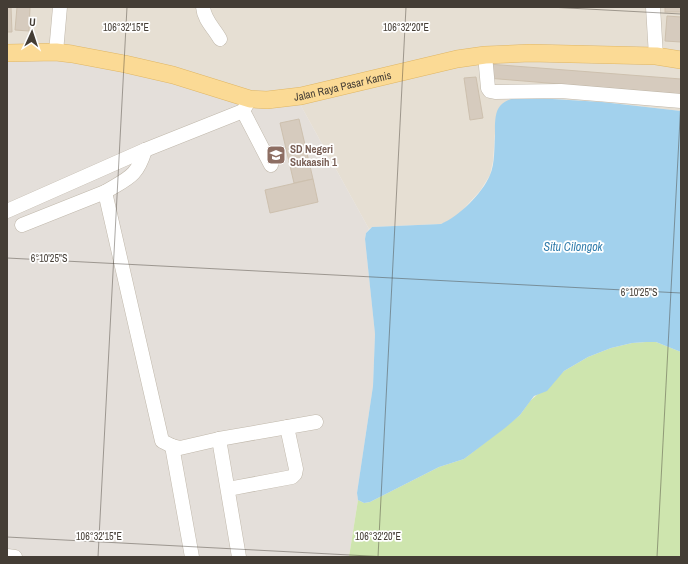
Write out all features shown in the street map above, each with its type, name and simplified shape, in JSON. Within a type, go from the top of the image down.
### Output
[{"type":"main road","name":"Jalan Raya Pasar Kamis","points":[[7,53],[56,52],[125,64],[166,74],[246,105],[267,100],[301,96],[457,59],[485,55],[530,53],[656,56],[681,60]]},
{"type":"street","points":[[56,52],[60,7]]},
{"type":"street","points":[[203,7],[207,21],[220,39]]},
{"type":"street","points":[[653,7],[656,56]]},
{"type":"street","points":[[485,55],[488,88],[490,91],[561,91],[681,101]]},
{"type":"street","points":[[7,211],[246,105],[271,165]]},
{"type":"street","points":[[22,225],[105,192],[136,171],[141,164],[145,150]]},
{"type":"street","points":[[105,192],[162,441],[180,448],[219,439],[316,422]]},
{"type":"street","points":[[228,489],[292,477],[295,474],[296,469],[287,427]]},
{"type":"street","points":[[219,439],[239,557]]},
{"type":"street","points":[[172,446],[192,557]]},
{"type":"street","points":[[7,556],[15,557]]},
{"type":"shaded area","points":[[7,7],[681,7],[681,111],[602,102],[519,97],[496,118],[493,161],[490,175],[480,191],[458,215],[441,224],[372,227],[369,229],[300,104],[7,57]]},
{"type":"shaded area","points":[[59,56],[300,104],[369,229],[366,233],[365,239],[375,334],[373,386],[349,557],[7,557],[7,57]]},
{"type":"green space","points":[[656,342],[681,352],[681,557],[349,557],[358,500],[364,503],[370,502],[439,467],[464,459],[520,415],[530,401],[564,371],[588,357],[611,348],[632,343]]},
{"type":"water","name":"Situ Cilongok","points":[[519,97],[602,102],[681,111],[681,352],[656,342],[646,342],[632,343],[611,348],[588,357],[564,371],[547,391],[534,396],[520,415],[464,459],[439,467],[370,502],[364,503],[358,500],[357,493],[373,386],[375,334],[365,239],[366,233],[372,227],[441,224],[455,216],[469,204],[482,190],[492,170],[494,161],[495,120],[498,109],[506,101]]},
{"type":"building","points":[[7,7],[11,7],[12,32],[7,32]]},
{"type":"building","points":[[17,7],[30,7],[29,31],[15,30]]},
{"type":"building","points":[[665,7],[681,7],[681,12],[665,12]]},
{"type":"building","points":[[667,16],[681,17],[681,42],[665,41]]},
{"type":"building","points":[[488,64],[681,79],[681,94],[487,78]]},
{"type":"building","points":[[476,77],[483,118],[470,120],[464,78]]},
{"type":"building","points":[[299,119],[313,179],[294,183],[280,123]]},
{"type":"building","points":[[313,179],[318,202],[270,213],[265,190]]},
{"type":"place","name":"SD Negeri Sukaasih 1","points":[[276,155]]}]
